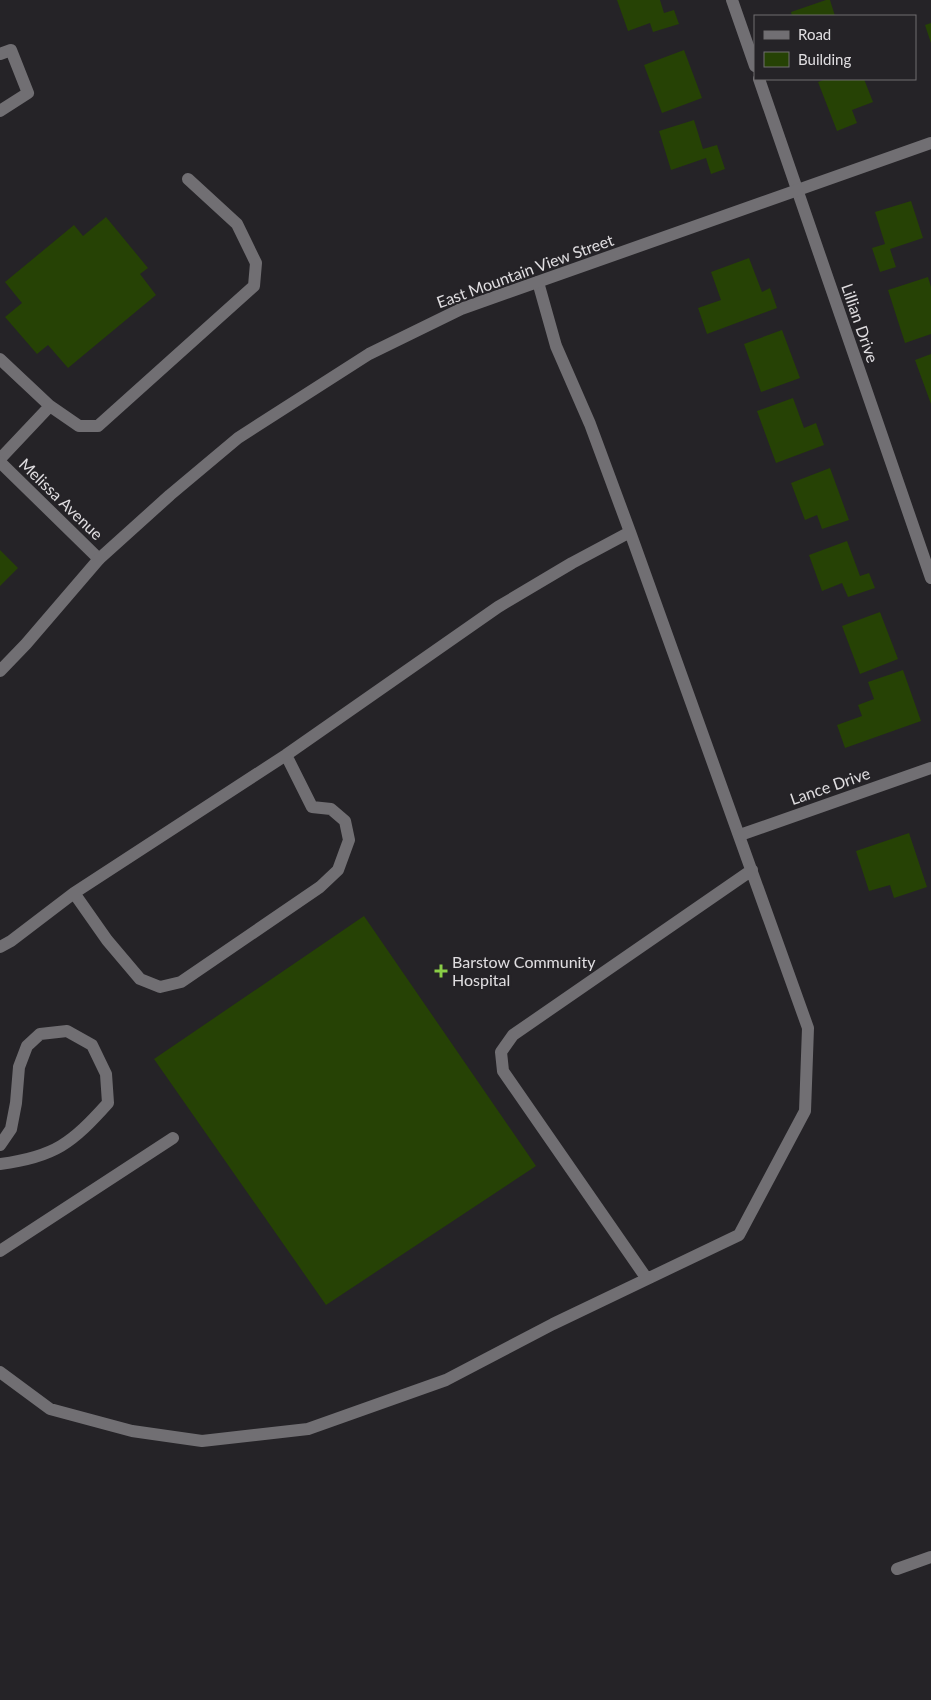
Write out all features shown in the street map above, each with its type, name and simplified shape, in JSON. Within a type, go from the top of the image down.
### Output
[{"type":"main road","points":[[732,0],[754,63]]},
{"type":"main road","points":[[0,54],[10,50],[28,93],[0,111]]},
{"type":"main road","name":"Lillian Drive","points":[[759,80],[931,578]]},
{"type":"main road","name":"East Mountain View Street","points":[[0,671],[26,644],[99,559],[170,494],[238,438],[369,354],[461,309],[931,143]]},
{"type":"main road","points":[[0,359],[50,406],[79,426],[98,426],[254,286],[256,264],[237,224],[188,179]]},
{"type":"main road","points":[[0,1372],[50,1409],[132,1431],[202,1441],[308,1429],[446,1380],[553,1324],[740,1235],[805,1111],[808,1028],[630,532],[590,424],[556,346],[538,282]]},
{"type":"main road","points":[[0,461],[50,406]]},
{"type":"main road","name":"Melissa Avenue","points":[[0,461],[99,559]]},
{"type":"main road","points":[[0,947],[11,941],[74,893],[286,755],[498,607],[572,563],[630,532]]},
{"type":"main road","points":[[74,893],[107,940],[140,979],[160,987],[181,982],[320,887],[338,870],[349,840],[344,821],[331,809],[312,807],[286,755]]},
{"type":"main road","name":"Lance Drive","points":[[740,835],[931,768]]},
{"type":"main road","points":[[647,1279],[503,1072],[501,1052],[513,1035],[752,870]]},
{"type":"main road","points":[[0,1145],[11,1129],[16,1103],[19,1067],[27,1046],[40,1034],[67,1031],[92,1045],[106,1074],[108,1103],[83,1131],[62,1147],[25,1161],[0,1164]]},
{"type":"main road","points":[[0,1251],[172,1138]]},
{"type":"main road","points":[[897,1569],[931,1557]]},
{"type":"building","points":[[617,0],[660,0],[664,13],[674,10],[679,24],[653,32],[650,23],[628,31]]},
{"type":"building","points":[[830,0],[835,15],[792,15],[791,12]]},
{"type":"building","points":[[931,23],[931,43],[925,25]]},
{"type":"building","points":[[684,50],[702,98],[662,113],[644,65]]},
{"type":"building","points":[[823,80],[864,80],[873,102],[852,110],[857,123],[837,131],[818,82]]},
{"type":"building","points":[[694,120],[703,149],[717,145],[725,169],[711,174],[706,158],[671,170],[659,131]]},
{"type":"building","points":[[911,201],[923,238],[890,249],[896,267],[880,272],[872,248],[885,244],[875,212]]},
{"type":"building","points":[[106,217],[148,268],[140,274],[156,295],[68,368],[48,345],[37,354],[5,317],[22,303],[5,282],[74,225],[83,236]]},
{"type":"building","points":[[749,258],[762,292],[770,288],[777,308],[707,334],[698,308],[721,300],[711,272]]},
{"type":"building","points":[[928,277],[931,287],[931,334],[905,343],[888,290]]},
{"type":"building","points":[[782,330],[800,378],[761,392],[744,344]]},
{"type":"building","points":[[931,354],[931,404],[915,360]]},
{"type":"building","points":[[793,398],[804,428],[816,423],[824,445],[776,463],[757,411]]},
{"type":"building","points":[[830,468],[849,520],[822,529],[817,515],[805,520],[791,483]]},
{"type":"building","points":[[847,541],[860,576],[869,573],[875,588],[848,597],[842,583],[822,591],[809,555]]},
{"type":"building","points":[[0,550],[18,568],[0,586]]},
{"type":"building","points":[[880,612],[898,659],[860,674],[842,626]]},
{"type":"building","points":[[903,670],[921,721],[845,748],[837,725],[862,716],[858,705],[874,699],[868,682]]},
{"type":"building","points":[[909,833],[927,887],[894,898],[890,885],[869,891],[856,851]]},
{"type":"building","points":[[364,916],[536,1166],[326,1305],[154,1059]]},
{"type":"place","name":"Barstow Community Hospital","points":[[441,971]]}]
